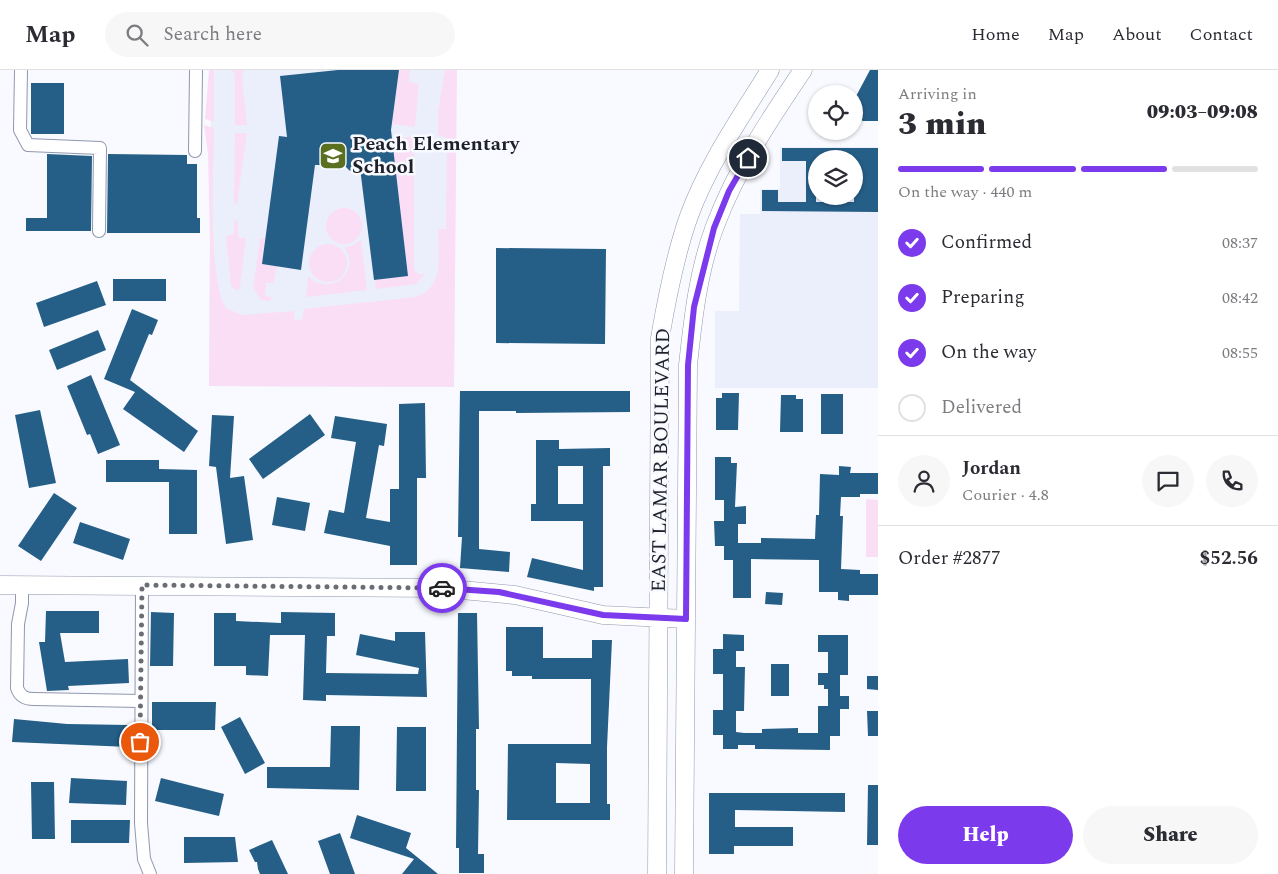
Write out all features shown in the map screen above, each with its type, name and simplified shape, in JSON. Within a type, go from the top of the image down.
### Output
[{"type":"main road","name":"EAST LAMAR BOULEVARD","points":[[657,874],[660,338],[675,262],[689,216],[726,140],[770,70]]},
{"type":"main road","name":"EAST LAMAR BOULEVARD","points":[[684,874],[688,365],[694,307],[714,228],[729,191],[760,134],[802,70]]},
{"type":"main road","points":[[689,216],[714,228]]},
{"type":"main road","points":[[0,584],[440,588],[507,594],[603,615],[686,619]]},
{"type":"street","points":[[21,70],[20,130],[28,145],[100,148],[100,230]]},
{"type":"street","points":[[195,151],[196,70]]},
{"type":"street","points":[[22,584],[22,603],[18,624],[17,688],[19,694],[23,697],[34,699],[140,701]]},
{"type":"street","points":[[142,585],[140,701],[141,823],[144,859],[150,874]]},
{"type":"shaded area","points":[[209,70],[214,70],[214,122],[205,119]]},
{"type":"shaded area","name":"Peach Elementary School","points":[[211,70],[456,70],[454,387],[209,386]]},
{"type":"shaded area","points":[[232,70],[244,70],[242,77],[247,125],[235,125],[235,75]]},
{"type":"shaded area","points":[[399,70],[410,70],[409,82],[419,84],[415,127],[392,124]]},
{"type":"shaded area","points":[[445,70],[457,70],[454,387],[209,386],[210,241],[208,153],[204,125],[214,128],[214,248],[220,293],[226,308],[242,315],[294,311],[294,319],[302,320],[304,309],[416,297],[425,293],[432,286],[436,278],[439,259],[438,229],[446,229],[447,140],[445,137],[438,136],[438,111]]},
{"type":"shaded area","points":[[235,133],[247,133],[237,204],[234,204]]},
{"type":"shaded area","points":[[414,136],[414,270],[419,274],[425,274],[416,284],[376,289],[375,280],[408,276],[392,139]]},
{"type":"shaded area","points":[[780,147],[878,147],[878,388],[715,388],[715,311],[739,311],[740,214],[760,214],[760,189],[780,189]]},
{"type":"shaded area","points":[[344,208],[356,214],[362,226],[356,238],[344,244],[332,238],[326,226],[332,214]]},
{"type":"shaded area","points":[[234,220],[237,220],[239,238],[246,238],[240,288],[237,291],[231,286],[226,236],[234,234]]},
{"type":"shaded area","points":[[260,238],[265,239],[262,264],[277,266],[274,283],[266,283],[265,296],[272,297],[270,301],[261,300],[253,288]]},
{"type":"shaded area","points":[[361,240],[367,290],[306,297],[308,276],[316,282],[325,284],[334,283],[341,279],[349,265],[349,256],[344,247],[352,246]]},
{"type":"shaded area","points":[[328,244],[341,250],[347,263],[341,276],[328,282],[315,276],[309,263],[315,250]]},
{"type":"shaded area","points":[[866,499],[878,500],[878,557],[866,557]]},
{"type":"building","points":[[338,70],[399,70],[391,130],[408,276],[374,280],[360,168],[350,171],[344,165],[315,165],[301,270],[262,264],[279,136],[287,137],[280,76]]},
{"type":"building","points":[[870,70],[878,70],[878,121],[863,121],[862,85]]},
{"type":"building","points":[[31,83],[64,83],[64,134],[31,134]]},
{"type":"building","points":[[782,148],[878,148],[878,212],[762,211],[762,190],[778,190],[778,202],[806,202],[806,161],[782,161]]},
{"type":"building","points":[[47,154],[92,156],[91,231],[26,231],[26,218],[47,218]]},
{"type":"building","points":[[108,154],[187,155],[187,164],[197,164],[197,218],[200,218],[200,233],[107,233]]},
{"type":"building","points":[[496,248],[606,249],[605,344],[496,343]]},
{"type":"building","points":[[113,279],[166,279],[166,301],[113,301]]},
{"type":"building","points":[[97,281],[106,305],[44,327],[36,303]]},
{"type":"building","points":[[132,309],[158,320],[152,335],[149,334],[130,380],[198,431],[184,452],[123,409],[135,392],[104,379]]},
{"type":"building","points":[[98,330],[106,350],[57,370],[49,350]]},
{"type":"building","points":[[91,375],[120,445],[98,454],[90,434],[87,435],[67,386]]},
{"type":"building","points":[[460,391],[630,391],[630,412],[516,413],[516,411],[479,411],[479,549],[510,552],[509,572],[460,568],[462,537],[458,537]]},
{"type":"building","points":[[722,393],[739,393],[738,430],[716,430],[716,398],[722,398]]},
{"type":"building","points":[[821,394],[843,394],[843,434],[821,434]]},
{"type":"building","points":[[781,395],[796,395],[796,399],[803,399],[803,432],[780,432]]},
{"type":"building","points":[[425,403],[426,478],[417,478],[417,565],[390,565],[390,546],[324,533],[329,510],[344,513],[356,442],[331,438],[335,416],[387,424],[384,446],[379,445],[366,518],[390,522],[390,489],[399,489],[399,404]]},
{"type":"building","points":[[40,410],[56,483],[29,488],[15,415]]},
{"type":"building","points":[[310,414],[325,435],[263,479],[249,459]]},
{"type":"building","points":[[212,415],[234,416],[230,478],[244,476],[253,540],[226,544],[216,467],[209,466]]},
{"type":"building","points":[[536,440],[559,440],[559,449],[610,448],[610,466],[603,466],[603,587],[594,587],[594,591],[527,577],[532,558],[583,570],[583,521],[531,521],[531,504],[536,504]],"holes":[[[558,466],[583,466],[583,504],[558,504]]]},
{"type":"building","points":[[715,457],[731,457],[731,463],[737,463],[735,507],[746,506],[746,524],[738,524],[738,543],[761,543],[761,538],[815,539],[816,515],[819,515],[820,474],[839,475],[839,466],[851,467],[850,473],[878,473],[878,494],[860,494],[860,497],[841,497],[840,516],[843,516],[841,569],[860,570],[860,574],[878,574],[878,595],[849,595],[849,601],[838,600],[838,592],[819,592],[819,560],[751,559],[751,598],[733,598],[733,560],[724,560],[724,546],[715,546],[714,521],[724,521],[724,500],[715,500]]},
{"type":"building","points":[[106,460],[159,460],[159,469],[197,470],[197,534],[169,534],[169,482],[106,482]]},
{"type":"building","points":[[54,493],[77,508],[41,561],[18,546]]},
{"type":"building","points":[[277,497],[310,503],[305,531],[272,525]]},
{"type":"building","points":[[80,522],[130,539],[123,560],[73,543]]},
{"type":"building","points":[[766,592],[783,593],[782,605],[765,604]]},
{"type":"building","points":[[46,611],[99,611],[99,633],[60,633],[65,662],[128,659],[129,683],[68,686],[69,690],[47,691],[39,642],[45,642]]},
{"type":"building","points":[[151,612],[174,613],[173,666],[150,666]]},
{"type":"building","points":[[281,612],[335,613],[335,636],[327,636],[326,673],[418,674],[419,668],[356,655],[360,634],[395,641],[395,632],[425,632],[427,697],[326,695],[326,701],[303,700],[305,635],[270,635],[268,676],[246,675],[246,666],[214,666],[214,613],[236,613],[236,621],[281,623]]},
{"type":"building","points":[[458,613],[477,613],[479,729],[476,729],[476,790],[479,790],[478,854],[484,854],[484,873],[459,873],[459,848],[456,848]]},
{"type":"building","points":[[506,627],[543,627],[543,658],[592,658],[592,640],[612,640],[607,747],[607,804],[610,804],[610,820],[507,820],[508,744],[591,744],[591,679],[532,679],[532,676],[512,676],[512,671],[506,671]],"holes":[[[556,763],[590,764],[590,803],[556,803]]]},
{"type":"building","points":[[723,634],[744,635],[744,651],[736,651],[736,667],[745,667],[744,711],[736,711],[736,732],[744,733],[762,733],[762,729],[798,728],[798,733],[818,733],[818,706],[828,706],[828,689],[824,689],[824,685],[818,685],[818,673],[828,673],[828,652],[818,652],[818,635],[848,635],[848,675],[840,675],[840,696],[849,696],[849,709],[840,709],[840,736],[830,736],[830,750],[755,749],[755,745],[738,745],[738,749],[723,749],[723,735],[713,735],[713,710],[723,710],[723,674],[713,674],[713,649],[723,649]]},
{"type":"building","points":[[771,664],[789,664],[789,696],[771,696]]},
{"type":"building","points":[[867,676],[878,676],[878,690],[867,689]]},
{"type":"building","points":[[152,702],[216,702],[215,730],[152,730]]},
{"type":"building","points":[[867,711],[878,711],[878,736],[868,736]]},
{"type":"building","points":[[240,717],[265,763],[245,774],[221,727]]},
{"type":"building","points":[[14,719],[67,724],[129,725],[129,747],[12,742]]},
{"type":"building","points":[[331,726],[360,726],[359,790],[267,788],[267,767],[330,767]]},
{"type":"building","points":[[397,727],[426,727],[426,791],[396,791]]},
{"type":"building","points":[[71,778],[127,781],[126,805],[69,803]]},
{"type":"building","points":[[161,778],[224,794],[219,816],[155,801]]},
{"type":"building","points":[[31,782],[54,782],[55,839],[32,839]]},
{"type":"building","points":[[868,785],[878,785],[878,845],[867,845]]},
{"type":"building","points":[[709,793],[845,793],[845,812],[735,810],[735,827],[793,827],[793,846],[734,846],[734,854],[709,854]]},
{"type":"building","points":[[357,815],[411,833],[406,848],[438,874],[402,874],[414,859],[350,838]]},
{"type":"building","points":[[71,820],[130,820],[129,843],[71,843]]},
{"type":"building","points":[[340,833],[355,874],[330,874],[318,841]]},
{"type":"building","points":[[184,837],[235,837],[238,862],[184,863]]},
{"type":"building","points":[[272,840],[288,874],[260,874],[257,862],[255,862],[249,850]]},
{"type":"way so far","points":[[140,742],[142,585],[442,588]]},
{"type":"place","name":"Peach Elementary School","points":[[333,156]]},
{"type":"route","points":[[442,588],[499,592],[603,615],[686,619],[688,365],[694,307],[714,228],[729,191],[748,158]]}]
